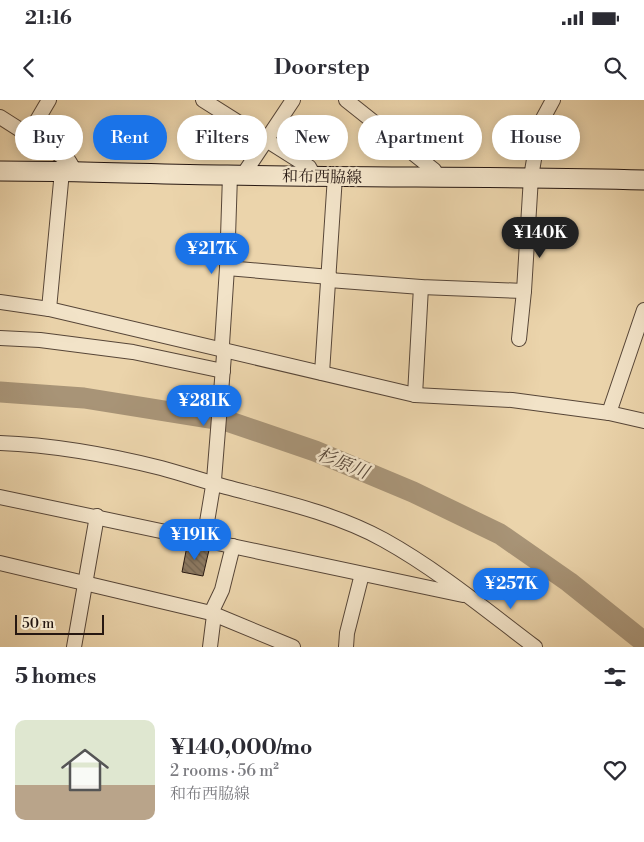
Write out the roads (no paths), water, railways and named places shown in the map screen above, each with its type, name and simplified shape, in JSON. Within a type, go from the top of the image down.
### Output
[{"type":"main road","name":"和布西脇線","points":[[0,171],[644,180]]},
{"type":"street","points":[[40,115],[49,100]]},
{"type":"street","points":[[203,100],[227,115]]},
{"type":"street","points":[[267,139],[293,100]]},
{"type":"street","points":[[346,100],[434,170],[438,177]]},
{"type":"street","points":[[519,339],[531,177],[540,124],[553,100]]},
{"type":"street","points":[[0,117],[15,126]]},
{"type":"street","points":[[267,141],[309,167],[314,176]]},
{"type":"street","points":[[50,309],[70,161],[68,160]]},
{"type":"street","points":[[204,540],[214,482],[223,373],[227,268],[236,175],[249,160]]},
{"type":"street","points":[[322,373],[335,176]]},
{"type":"street","points":[[227,268],[421,287],[524,291]]},
{"type":"street","points":[[415,395],[421,287]]},
{"type":"street","points":[[0,302],[50,309],[415,395],[512,400],[609,413],[644,421]]},
{"type":"street","points":[[609,413],[644,310]]},
{"type":"street","points":[[0,338],[40,340],[133,352],[223,373]]},
{"type":"street","points":[[0,443],[26,444],[106,456],[160,468],[285,503],[352,525],[383,540],[414,559],[469,597],[535,647]]},
{"type":"street","points":[[0,497],[97,516],[469,597]]},
{"type":"street","points":[[74,647],[97,516]]},
{"type":"street","points":[[210,647],[212,614],[222,590],[233,546]]},
{"type":"street","points":[[0,563],[212,614],[293,647]]},
{"type":"street","points":[[346,647],[347,633],[362,574]]},
{"type":"waterway","name":"杉原川","points":[[0,392],[84,398],[227,421],[315,451],[413,492],[500,534],[569,582],[644,642]]}]
